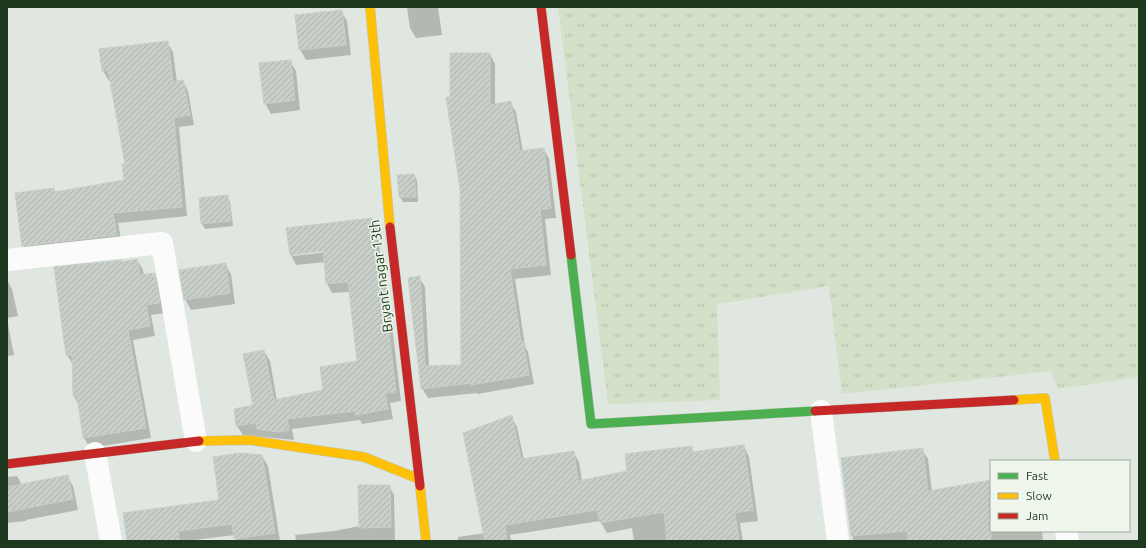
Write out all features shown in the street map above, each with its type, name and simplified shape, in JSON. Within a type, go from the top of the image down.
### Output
[{"type":"street","name":"Bryant nagar 13th","points":[[370,7],[386,195],[426,541]]},
{"type":"street","points":[[541,7],[591,424],[1045,398],[1055,460]]},
{"type":"street","points":[[7,260],[162,243],[196,441]]},
{"type":"street","points":[[821,411],[838,541]]},
{"type":"street","points":[[7,464],[196,441],[249,440],[364,457],[419,479]]},
{"type":"street","points":[[95,453],[111,541]]},
{"type":"green space","points":[[558,7],[1139,7],[1139,377],[1058,389],[1051,371],[842,394],[829,286],[717,304],[720,400],[608,404]]},
{"type":"building","points":[[342,10],[346,45],[299,50],[295,15]]},
{"type":"building","points":[[168,41],[173,82],[183,80],[190,115],[174,118],[182,207],[113,213],[117,235],[22,246],[15,193],[54,188],[55,192],[124,180],[122,164],[125,164],[108,70],[102,71],[99,49]]},
{"type":"building","points":[[450,53],[490,53],[490,105],[511,101],[520,151],[544,148],[551,208],[540,210],[546,265],[510,269],[521,341],[523,341],[529,375],[471,385],[471,383],[421,389],[408,278],[420,276],[425,366],[461,365],[460,188],[446,97],[450,97]]},
{"type":"building","points":[[291,60],[295,100],[264,104],[259,63]]},
{"type":"building","points":[[414,174],[416,197],[399,197],[397,175]]},
{"type":"building","points":[[228,195],[231,221],[201,224],[199,198]]},
{"type":"building","points":[[372,218],[380,281],[383,281],[396,392],[385,393],[388,409],[356,415],[355,411],[287,419],[289,430],[279,432],[257,429],[256,423],[236,426],[234,409],[253,405],[243,354],[264,350],[274,400],[323,390],[320,367],[357,361],[348,282],[326,284],[323,251],[290,255],[286,228]]},
{"type":"building","points":[[137,259],[140,275],[155,273],[160,303],[146,305],[150,326],[128,330],[146,428],[83,438],[77,396],[73,396],[72,355],[66,355],[54,267],[122,260],[122,262]]},
{"type":"building","points":[[226,263],[230,293],[184,300],[179,270]]},
{"type":"building","points":[[512,415],[521,459],[574,451],[578,481],[627,471],[625,454],[692,446],[692,452],[744,445],[753,510],[735,513],[739,541],[667,541],[664,512],[600,523],[597,510],[505,525],[507,541],[485,541],[463,433]]},
{"type":"building","points":[[923,448],[928,491],[990,480],[991,541],[908,541],[907,531],[851,536],[841,458]]},
{"type":"building","points":[[240,453],[262,455],[275,533],[234,539],[232,524],[178,531],[179,541],[127,541],[123,513],[219,500],[213,457]]},
{"type":"building","points":[[68,475],[73,499],[7,512],[7,487]]},
{"type":"building","points":[[358,485],[390,485],[391,527],[359,528]]},
{"type":"traffic: fast","points":[[571,255],[591,424],[815,411]]},
{"type":"traffic: slow","points":[[370,7],[390,227]]},
{"type":"traffic: slow","points":[[1014,400],[1045,398],[1055,460]]},
{"type":"traffic: slow","points":[[199,441],[249,440],[364,457],[419,479]]},
{"type":"traffic: slow","points":[[420,486],[426,541]]},
{"type":"traffic: jam","points":[[541,7],[571,255]]},
{"type":"traffic: jam","points":[[390,227],[420,486]]},
{"type":"traffic: jam","points":[[815,411],[1014,400]]},
{"type":"traffic: jam","points":[[7,464],[199,441]]}]
